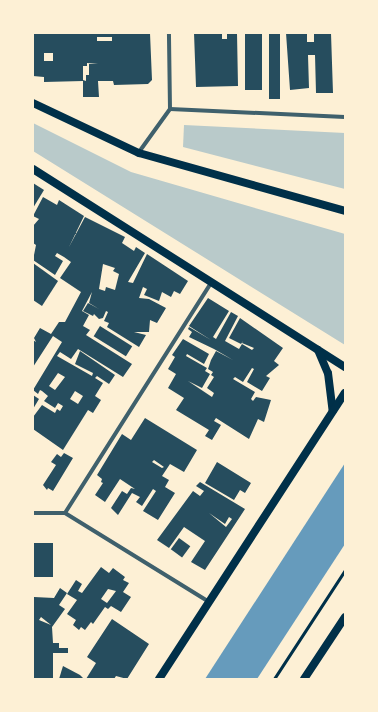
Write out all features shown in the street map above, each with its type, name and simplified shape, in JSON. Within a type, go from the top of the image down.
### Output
[{"type":"main road","points":[[33,103],[139,153],[345,212]]},
{"type":"main road","points":[[33,168],[345,367]]},
{"type":"main road","points":[[318,350],[328,373],[333,411]]},
{"type":"main road","points":[[159,679],[345,393]]},
{"type":"main road","points":[[304,679],[345,617]]},
{"type":"street","points":[[139,153],[170,109],[169,33]]},
{"type":"street","points":[[170,109],[345,116]]},
{"type":"street","points":[[65,514],[212,281]]},
{"type":"street","points":[[33,513],[65,514],[209,603]]},
{"type":"path","points":[[274,679],[345,570]]},
{"type":"shaded area","points":[[33,123],[131,172],[345,234],[345,345],[33,151]]},
{"type":"shaded area","points":[[184,125],[345,133],[345,189],[183,147]]},
{"type":"water","points":[[345,463],[345,544],[257,679],[205,679]]},
{"type":"building","points":[[33,33],[150,33],[152,80],[148,84],[114,85],[113,81],[98,81],[99,97],[83,97],[83,81],[44,82],[44,77],[33,76]],"holes":[[[97,37],[112,37],[112,41],[97,41]],[[44,53],[53,53],[53,61],[44,61]],[[87,63],[98,64],[89,64],[89,75],[86,75],[86,81],[83,80],[83,66],[87,66]]]},
{"type":"building","points":[[194,33],[222,33],[222,39],[227,39],[227,33],[237,33],[238,86],[196,87]]},
{"type":"building","points":[[245,33],[262,33],[262,90],[245,90]]},
{"type":"building","points":[[269,33],[280,33],[280,99],[269,99]]},
{"type":"building","points":[[286,33],[307,33],[307,42],[314,42],[314,33],[331,33],[333,93],[316,93],[315,55],[308,55],[309,88],[290,90]]},
{"type":"building","points":[[33,183],[44,190],[33,208]]},
{"type":"building","points":[[43,197],[57,205],[59,200],[84,216],[69,247],[85,217],[125,237],[122,243],[134,251],[136,247],[145,253],[128,282],[133,283],[147,254],[188,281],[180,294],[174,291],[171,297],[162,292],[159,301],[144,295],[147,289],[143,287],[139,298],[149,299],[166,308],[157,323],[150,320],[149,332],[134,332],[146,335],[139,347],[107,327],[109,323],[104,321],[108,312],[106,311],[103,318],[99,319],[94,314],[93,316],[83,311],[88,303],[99,309],[89,303],[92,292],[82,311],[89,315],[83,326],[90,330],[86,335],[132,364],[123,377],[78,349],[71,359],[60,352],[57,356],[92,376],[93,373],[75,364],[80,351],[115,375],[109,384],[97,376],[95,378],[103,383],[95,396],[101,400],[93,413],[88,410],[63,450],[33,429],[33,417],[42,405],[55,413],[57,409],[60,411],[63,406],[58,403],[55,408],[44,401],[48,396],[42,391],[40,390],[38,394],[33,390],[62,342],[53,336],[33,367],[33,340],[36,342],[34,338],[40,328],[51,334],[59,322],[65,322],[81,292],[60,278],[71,262],[64,257],[57,253],[55,256],[63,261],[55,275],[33,260],[36,245],[33,243],[33,226],[39,219],[33,216]],"holes":[[[103,264],[115,268],[113,271],[119,274],[115,290],[106,287],[105,291],[99,289]],[[58,373],[65,377],[55,390],[49,386]],[[75,391],[83,396],[78,404],[70,399]]]},
{"type":"building","points":[[33,263],[58,281],[42,306],[33,300]]},
{"type":"building","points":[[208,298],[229,311],[213,337],[216,339],[231,312],[238,316],[225,341],[239,349],[242,344],[252,350],[254,348],[242,343],[243,341],[241,344],[229,338],[240,318],[283,348],[274,361],[279,365],[266,376],[270,378],[262,391],[247,382],[254,369],[252,368],[243,382],[235,377],[233,379],[255,392],[251,399],[253,401],[256,397],[271,400],[264,422],[258,419],[249,439],[216,418],[214,421],[221,425],[212,440],[205,436],[209,430],[176,410],[184,398],[168,388],[176,374],[168,369],[175,357],[172,355],[183,339],[209,354],[204,364],[187,354],[186,356],[207,368],[205,371],[210,374],[202,388],[188,381],[212,397],[214,393],[207,388],[214,377],[211,375],[213,372],[208,369],[216,351],[233,360],[214,349],[189,337],[192,332],[188,329],[189,327],[211,340],[189,326]]},
{"type":"building","points":[[100,326],[132,346],[126,356],[94,336]]},
{"type":"building","points":[[33,395],[39,399],[33,409]]},
{"type":"building","points":[[145,418],[197,450],[184,472],[170,464],[162,476],[169,480],[165,487],[175,493],[158,520],[143,511],[156,491],[153,489],[142,506],[136,502],[140,497],[132,493],[118,515],[111,508],[122,491],[127,494],[131,488],[135,489],[120,479],[105,502],[95,495],[103,483],[101,482],[102,479],[97,475],[122,434],[131,440]],"holes":[[[154,460],[164,467],[162,468],[152,462]]]},
{"type":"building","points":[[64,453],[73,458],[53,491],[48,488],[47,490],[43,485],[56,465],[51,462],[57,454],[61,457]]},
{"type":"building","points":[[217,462],[251,483],[245,493],[240,490],[234,500],[205,483]]},
{"type":"building","points":[[200,482],[245,509],[205,570],[191,562],[205,541],[184,527],[169,548],[157,540],[193,491],[200,496],[204,491],[196,486]],"holes":[[[209,513],[225,524],[229,517],[232,519],[226,527]]]},
{"type":"building","points":[[179,538],[190,546],[182,558],[171,549]]},
{"type":"building","points":[[33,543],[53,543],[53,577],[33,577]]},
{"type":"building","points":[[101,567],[109,573],[113,568],[125,577],[123,580],[129,583],[123,592],[131,597],[121,612],[111,606],[108,609],[105,607],[93,624],[91,622],[85,630],[81,627],[79,630],[73,625],[76,620],[67,614],[77,600],[67,594],[76,580],[82,584],[78,591],[82,593]],"holes":[[[108,589],[116,591],[107,603],[101,599]]]},
{"type":"building","points":[[60,588],[67,593],[59,605],[65,609],[52,627],[53,643],[59,643],[59,648],[68,648],[68,653],[53,653],[53,679],[33,679],[34,597],[54,598]],"holes":[[[41,617],[51,625],[39,620]]]},
{"type":"building","points":[[112,619],[149,644],[127,679],[116,676],[114,679],[86,679],[96,663],[87,657]]},
{"type":"building","points":[[63,666],[80,675],[84,679],[59,679]]}]
